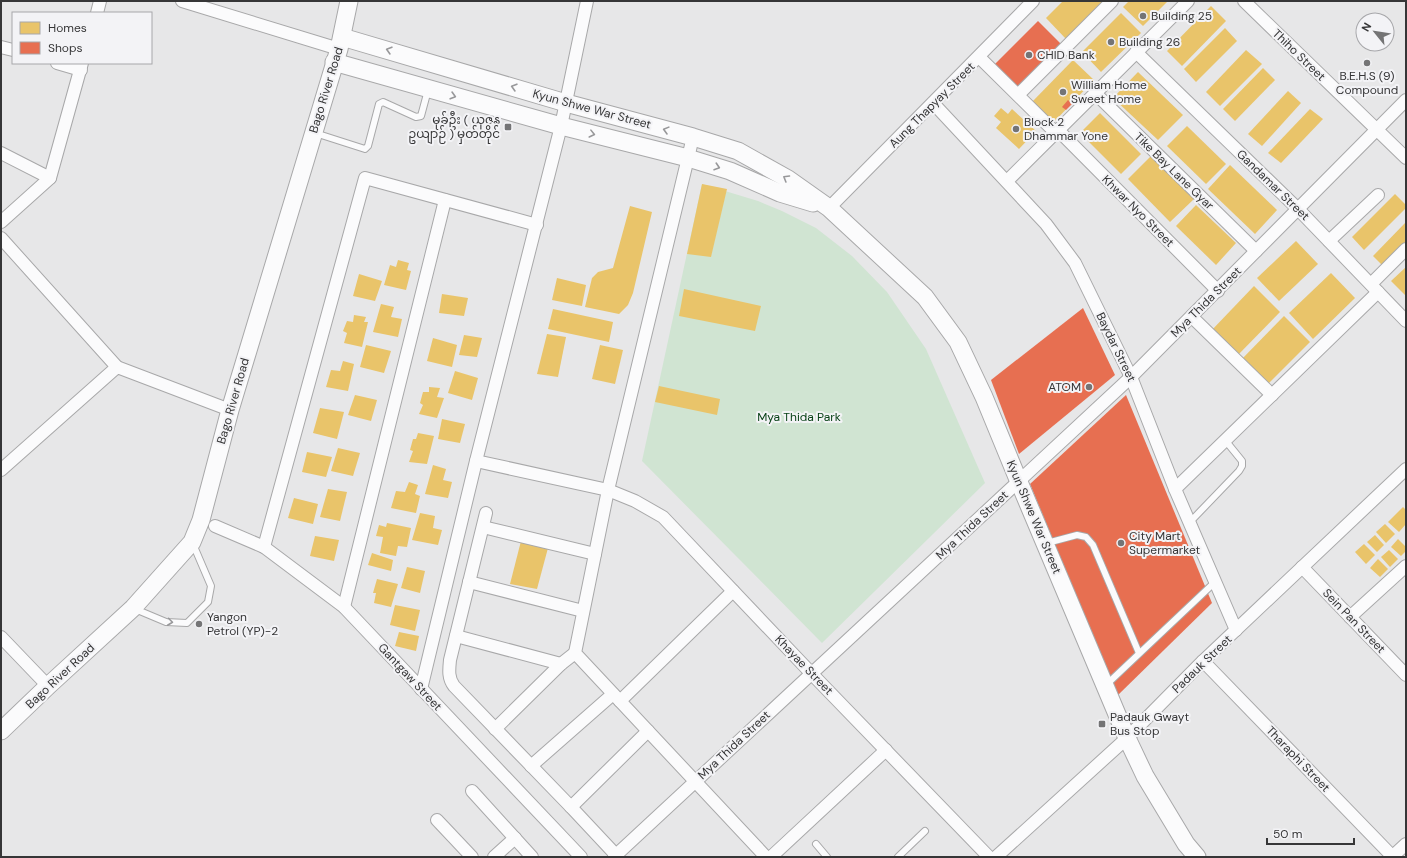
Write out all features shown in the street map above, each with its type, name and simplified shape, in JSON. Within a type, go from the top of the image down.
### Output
[{"type":"street","points":[[97,12],[100,1]]},
{"type":"street","points":[[182,1],[338,49]]},
{"type":"street","name":"Bago River Road","points":[[1,731],[133,608],[192,542],[201,520],[230,410],[338,49],[349,1]]},
{"type":"street","points":[[421,689],[476,461],[561,126],[587,1]]},
{"type":"street","name":"Aung Thapyay Street","points":[[830,208],[1033,1]]},
{"type":"street","points":[[1019,94],[1112,1]]},
{"type":"street","points":[[1007,181],[1057,131],[1097,96],[1136,52],[1188,1]]},
{"type":"street","name":"Thiho Street","points":[[1244,1],[1406,158]]},
{"type":"street","points":[[1,47],[12,50]]},
{"type":"street","name":"Kyun Shwe War Street","points":[[338,49],[429,89],[561,126],[688,158],[730,171],[780,193],[830,208]]},
{"type":"street","name":"Kyun Shwe War Street","points":[[338,49],[566,103],[693,137],[738,151],[788,179],[830,208],[925,297],[958,342],[984,397],[1104,686],[1145,776],[1186,844],[1197,857]]},
{"type":"street","name":"Gandamar Street","points":[[1136,52],[1298,209],[1406,321]]},
{"type":"street","name":"Khwar Nyo Street","points":[[979,57],[1057,131],[1218,291]]},
{"type":"street","points":[[1,222],[50,178],[82,66],[65,64]]},
{"type":"street","name":"Tike Bay Lane Gyar","points":[[1097,96],[1252,248]]},
{"type":"street","name":"Mya Thida Street","points":[[615,856],[1131,377],[1218,291],[1252,248],[1298,209],[1406,100]]},
{"type":"street","name":"Baydar Street","points":[[933,103],[1046,224],[1075,263],[1131,377],[1175,489],[1236,630]]},
{"type":"street","points":[[495,729],[561,664],[575,653],[608,490],[693,137]]},
{"type":"street","points":[[1,153],[50,178]]},
{"type":"street","points":[[264,547],[365,178],[537,225]]},
{"type":"street","points":[[1329,241],[1378,196]]},
{"type":"street","points":[[344,607],[445,200]]},
{"type":"street","points":[[1,238],[117,367],[230,410]]},
{"type":"street","points":[[1175,489],[1272,395],[1374,288],[1406,249]]},
{"type":"street","points":[[1192,317],[1272,395]]},
{"type":"street","points":[[1,470],[117,367]]},
{"type":"street","name":"Khayae Street","points":[[476,461],[608,490],[635,501],[663,517],[988,857]]},
{"type":"street","name":"Padauk Street","points":[[996,857],[1127,738],[1236,630],[1406,469]]},
{"type":"street","points":[[486,513],[450,660],[449,672],[451,682],[615,856]]},
{"type":"street","name":"Gantgaw Street","points":[[215,526],[264,547],[344,607],[582,857]]},
{"type":"street","points":[[483,527],[595,554]]},
{"type":"street","points":[[1350,617],[1406,566]]},
{"type":"street","name":"Sein Pan Street","points":[[1302,568],[1350,617],[1404,668]]},
{"type":"street","points":[[469,582],[583,611]]},
{"type":"street","points":[[531,766],[616,697],[733,591]]},
{"type":"street","points":[[456,636],[561,664]]},
{"type":"street","points":[[1,637],[48,686]]},
{"type":"street","points":[[575,653],[766,857]]},
{"type":"street","name":"Tharaphi Street","points":[[1204,661],[1393,857]]},
{"type":"street","points":[[571,808],[648,732]]},
{"type":"street","points":[[771,857],[886,750]]},
{"type":"street","points":[[472,792],[532,857]]},
{"type":"street","points":[[437,820],[472,857]]},
{"type":"street","points":[[494,857],[515,838]]},
{"type":"street","points":[[1393,857],[1406,844]]},
{"type":"lane","points":[[313,132],[365,149],[368,146],[379,104],[383,102],[416,117],[420,116],[429,89]]},
{"type":"lane","points":[[1190,522],[1239,471],[1242,466],[1242,461],[1225,440]]},
{"type":"lane","points":[[1045,544],[1077,535],[1086,538],[1093,545],[1139,653]]},
{"type":"lane","points":[[133,608],[166,622],[187,623],[208,602],[211,586],[192,542]]},
{"type":"lane","points":[[1104,686],[1215,582]]},
{"type":"lane","points":[[898,857],[925,831]]},
{"type":"lane","points":[[816,844],[827,857]]},
{"type":"green space","name":"Mya Thida Park","points":[[702,184],[758,201],[816,228],[852,256],[887,292],[926,349],[985,483],[822,643],[642,461]]},
{"type":"building: Homes","points":[[1063,1],[1105,1],[1066,39],[1046,18]]},
{"type":"building: Homes","name":"Building 25","points":[[1129,1],[1168,1],[1143,26],[1123,7]]},
{"type":"building: Homes","points":[[1211,6],[1226,21],[1182,66],[1167,51]]},
{"type":"building: Homes","name":"Building 26","points":[[1121,13],[1141,33],[1101,72],[1082,52]]},
{"type":"building: Homes","points":[[1225,28],[1237,41],[1196,82],[1184,69]]},
{"type":"building: Homes","points":[[1246,50],[1262,64],[1220,106],[1206,92]]},
{"type":"building: Homes","name":"William Home Sweet Home","points":[[1073,60],[1094,80],[1052,124],[1031,103]]},
{"type":"building: Homes","points":[[1263,68],[1275,80],[1235,121],[1223,109]]},
{"type":"building: Homes","points":[[1138,72],[1183,115],[1158,140],[1113,98]]},
{"type":"building: Homes","points":[[1288,91],[1301,103],[1262,146],[1248,134]]},
{"type":"building: Homes","name":"Block 2 Dhammar Yone","points":[[1001,108],[1008,114],[1012,109],[1036,131],[1019,149],[996,128],[1001,122],[994,116]]},
{"type":"building: Homes","points":[[1310,109],[1323,119],[1281,163],[1268,153]]},
{"type":"building: Homes","points":[[1100,113],[1141,154],[1121,174],[1080,133]]},
{"type":"building: Homes","points":[[1187,126],[1226,164],[1206,184],[1167,146]]},
{"type":"building: Homes","points":[[1151,156],[1194,199],[1170,222],[1128,179]]},
{"type":"building: Homes","points":[[1230,165],[1277,210],[1255,234],[1208,189]]},
{"type":"building: Homes","points":[[702,184],[727,189],[711,257],[687,254]]},
{"type":"building: Homes","points":[[1395,194],[1406,205],[1406,208],[1364,250],[1352,237]]},
{"type":"building: Homes","points":[[1196,205],[1236,243],[1216,265],[1176,226]]},
{"type":"building: Homes","points":[[630,206],[652,212],[633,293],[628,305],[619,314],[585,307],[592,278],[598,272],[613,268]]},
{"type":"building: Homes","points":[[1406,222],[1406,246],[1385,268],[1373,256]]},
{"type":"building: Homes","points":[[1296,241],[1318,264],[1279,301],[1257,278]]},
{"type":"building: Homes","points":[[398,260],[409,263],[407,270],[411,271],[406,290],[384,285],[390,265],[396,267]]},
{"type":"building: Homes","points":[[1406,267],[1406,294],[1405,295],[1391,281]]},
{"type":"building: Homes","points":[[1331,273],[1355,298],[1313,339],[1289,313]]},
{"type":"building: Homes","points":[[359,274],[382,281],[375,301],[353,296]]},
{"type":"building: Homes","points":[[557,278],[586,285],[582,306],[552,300]]},
{"type":"building: Homes","points":[[1254,286],[1280,312],[1236,357],[1210,332]]},
{"type":"building: Homes","points":[[684,289],[761,306],[755,331],[679,316]]},
{"type":"building: Homes","points":[[442,294],[468,298],[464,316],[439,313]]},
{"type":"building: Homes","points":[[381,304],[394,307],[391,317],[402,319],[398,337],[373,332]]},
{"type":"building: Homes","points":[[553,309],[613,322],[609,342],[548,329]]},
{"type":"building: Homes","points":[[354,315],[366,317],[364,322],[368,322],[362,347],[344,343],[347,333],[343,331],[347,321],[353,322]]},
{"type":"building: Homes","points":[[1284,316],[1310,342],[1265,387],[1239,362]]},
{"type":"building: Homes","points":[[547,334],[566,337],[558,377],[537,374]]},
{"type":"building: Homes","points":[[464,335],[482,338],[477,357],[459,355]]},
{"type":"building: Homes","points":[[433,338],[457,345],[452,367],[427,361]]},
{"type":"building: Homes","points":[[366,345],[391,351],[384,373],[360,367]]},
{"type":"building: Homes","points":[[600,345],[623,350],[615,384],[592,379]]},
{"type":"building: Homes","points":[[343,361],[354,364],[348,391],[326,387],[331,370],[340,371]]},
{"type":"building: Homes","points":[[455,371],[478,378],[472,400],[448,393]]},
{"type":"building: Homes","points":[[659,386],[720,399],[717,415],[655,402]]},
{"type":"building: Homes","points":[[429,387],[440,388],[437,397],[444,398],[437,418],[419,414],[423,405],[420,403],[423,392],[429,392]]},
{"type":"building: Homes","points":[[355,395],[377,400],[371,421],[348,415]]},
{"type":"building: Homes","points":[[320,408],[344,412],[337,439],[313,433]]},
{"type":"building: Homes","points":[[442,419],[465,424],[460,443],[438,439]]},
{"type":"building: Homes","points":[[418,433],[434,436],[427,464],[409,462],[413,451],[410,450],[413,439],[416,439]]},
{"type":"building: Homes","points":[[338,448],[360,453],[353,476],[331,471]]},
{"type":"building: Homes","points":[[307,452],[332,457],[326,477],[302,472]]},
{"type":"building: Homes","points":[[433,465],[446,469],[443,480],[452,482],[448,498],[425,494]]},
{"type":"building: Homes","points":[[409,482],[418,485],[415,494],[420,496],[416,513],[391,508],[396,491],[405,492]]},
{"type":"building: Homes","points":[[328,489],[347,492],[340,521],[320,517]]},
{"type":"building: Homes","points":[[294,498],[318,504],[313,524],[288,518]]},
{"type":"building: Homes","points":[[1403,507],[1406,510],[1406,524],[1399,532],[1388,522]]},
{"type":"building: Homes","points":[[420,513],[435,516],[433,528],[442,530],[438,545],[412,540]]},
{"type":"building: Homes","points":[[387,523],[411,528],[407,547],[398,546],[396,556],[380,553],[383,537],[376,536],[379,525],[386,527]]},
{"type":"building: Homes","points":[[1385,524],[1395,534],[1386,543],[1376,532]]},
{"type":"building: Homes","points":[[1375,535],[1384,545],[1377,552],[1367,542]]},
{"type":"building: Homes","points":[[315,536],[339,540],[334,561],[310,556]]},
{"type":"building: Homes","points":[[1398,539],[1406,547],[1406,551],[1401,556],[1391,547]]},
{"type":"building: Homes","points":[[521,541],[548,548],[537,589],[510,584]]},
{"type":"building: Homes","points":[[1364,544],[1375,555],[1366,564],[1355,552]]},
{"type":"building: Homes","points":[[1389,550],[1398,559],[1390,567],[1381,557]]},
{"type":"building: Homes","points":[[372,553],[393,560],[391,571],[368,565]]},
{"type":"building: Homes","points":[[1378,559],[1388,569],[1380,577],[1370,568]]},
{"type":"building: Homes","points":[[407,567],[425,571],[420,593],[401,588]]},
{"type":"building: Homes","points":[[377,579],[398,584],[391,607],[374,603],[376,593],[373,593]]},
{"type":"building: Homes","points":[[395,605],[420,610],[415,631],[390,625]]},
{"type":"building: Homes","points":[[399,632],[419,636],[416,651],[395,646]]},
{"type":"building: Shops","name":"CHID Bank","points":[[1038,21],[1063,46],[1019,90],[994,65]]},
{"type":"building: Shops","points":[[1068,100],[1072,104],[1066,110],[1062,107]]},
{"type":"building: Shops","points":[[1083,308],[1115,375],[1019,454],[991,380]]},
{"type":"building: Shops","name":"City Mart Supermarket","points":[[1126,395],[1212,603],[1117,696],[1030,484]]},
{"type":"place","name":"Building 25","points":[[1143,16]]},
{"type":"place","name":"Building 26","points":[[1111,42]]},
{"type":"place","name":"CHID Bank","points":[[1029,55]]},
{"type":"place","name":"B.E.H.S (9) Compound","points":[[1367,63]]},
{"type":"place","name":"William Home Sweet Home","points":[[1063,92]]},
{"type":"place","name":"မုခ်ဦး ( ယုဇန ဥယျာဉ် ) မှတ်တိုင်","points":[[508,127]]},
{"type":"place","name":"Block 2 Dhammar Yone","points":[[1016,129]]},
{"type":"place","name":"ATOM","points":[[1089,387]]},
{"type":"place","name":"City Mart Supermarket","points":[[1121,543]]},
{"type":"place","name":"Yangon Petrol (YP)-2","points":[[199,624]]},
{"type":"place","name":"Padauk Gwayt Bus Stop","points":[[1102,724]]}]
